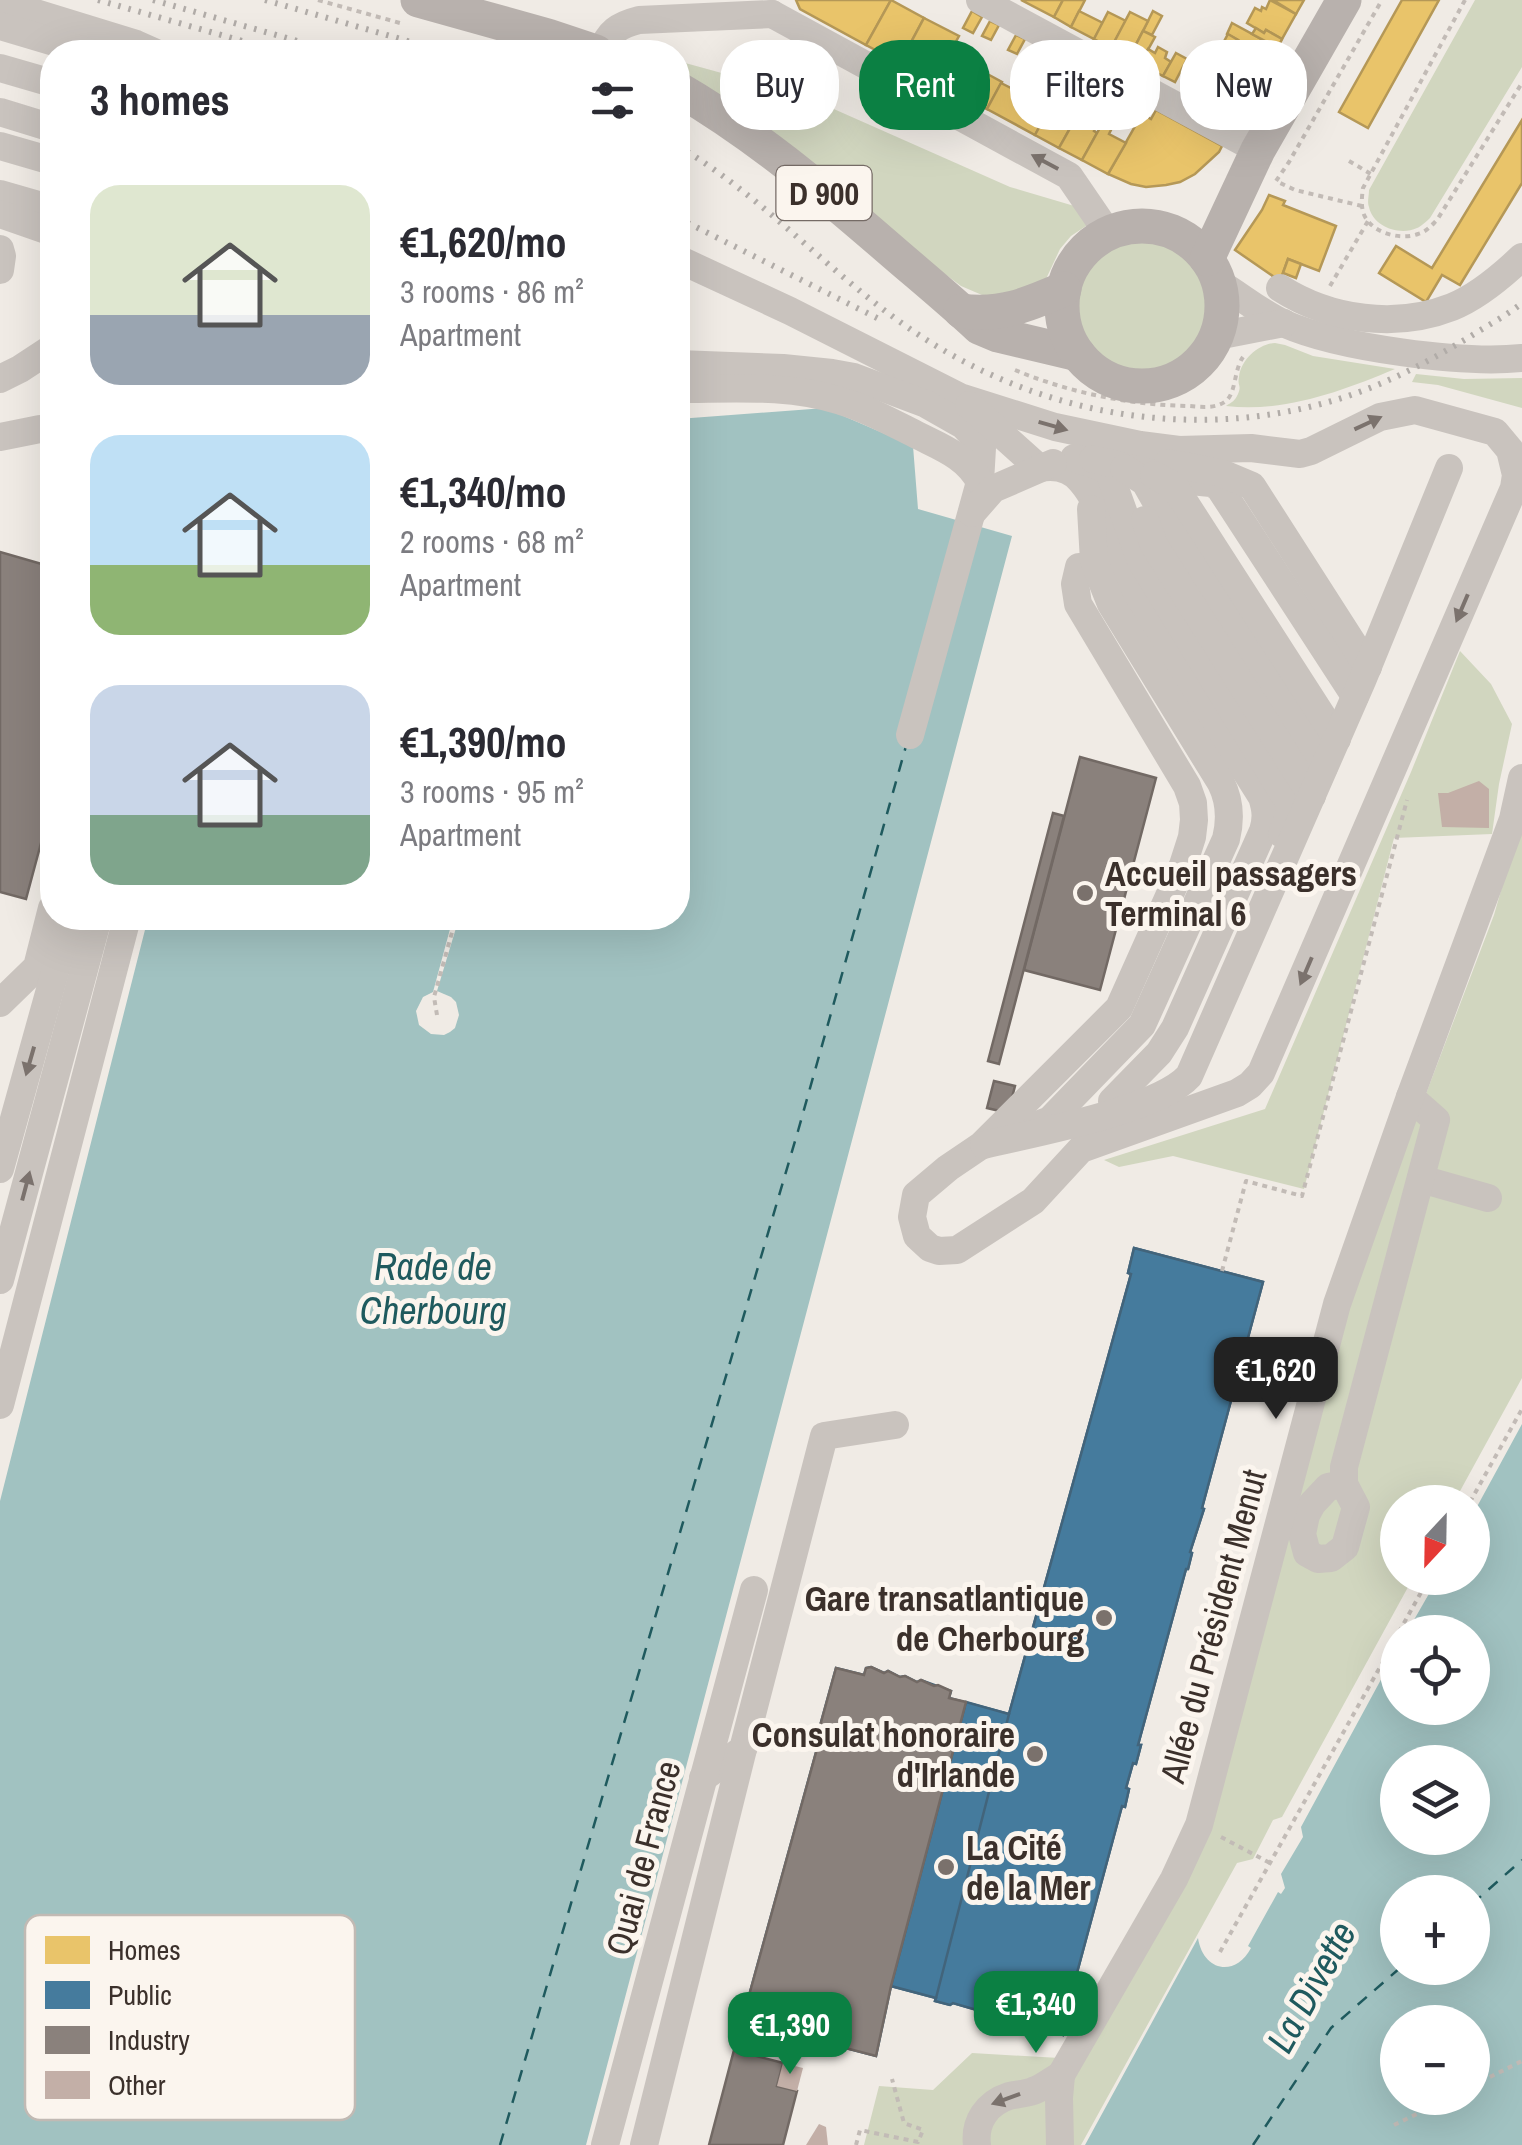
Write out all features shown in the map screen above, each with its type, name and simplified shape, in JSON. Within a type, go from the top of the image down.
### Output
[{"type":"main road","points":[[418,0],[561,40]]},
{"type":"main road","points":[[1213,271],[1252,161],[1344,0]]},
{"type":"main road","name":"D 900","points":[[690,96],[775,153],[979,327],[1078,354]]},
{"type":"main road","points":[[1173,232],[1214,206],[1252,161]]},
{"type":"main road","points":[[1141,226],[1173,232],[1195,246],[1213,271],[1222,310],[1217,336],[1208,352],[1157,394],[1099,374],[1078,354],[1064,323],[1064,289],[1080,256],[1108,233],[1141,226]]},
{"type":"main road","points":[[962,311],[1018,309],[1064,289]]},
{"type":"street","points":[[980,0],[1252,161]]},
{"type":"street","points":[[0,2],[123,40]]},
{"type":"street","points":[[605,40],[630,22],[776,7],[1069,176],[1108,233]]},
{"type":"street","points":[[0,26],[47,40]]},
{"type":"street","points":[[0,45],[40,57]]},
{"type":"street","points":[[0,68],[40,80]]},
{"type":"street","points":[[0,112],[40,124]]},
{"type":"street","points":[[0,130],[40,142]]},
{"type":"street","points":[[0,146],[40,158]]},
{"type":"street","points":[[0,162],[40,174]]},
{"type":"street","points":[[0,178],[40,189]]},
{"type":"street","points":[[0,194],[40,206]]},
{"type":"street","points":[[0,214],[40,228]]},
{"type":"street","points":[[0,249],[0,270]]},
{"type":"street","points":[[1280,288],[1317,308],[1357,317],[1390,320],[1423,316],[1456,306],[1522,258]]},
{"type":"street","points":[[690,265],[960,397],[1140,521],[1337,739]]},
{"type":"street","points":[[1213,271],[1270,326]]},
{"type":"street","points":[[1217,336],[1270,326],[1377,348],[1474,359],[1522,358]]},
{"type":"street","points":[[0,378],[40,356]]},
{"type":"street","points":[[690,364],[784,368],[854,377],[926,404],[962,424],[982,448],[970,518],[910,734]]},
{"type":"street","points":[[690,376],[766,378],[836,389],[929,432],[981,471]]},
{"type":"street","points":[[690,389],[776,389],[836,399],[955,454],[975,471],[981,471]]},
{"type":"street","points":[[960,397],[1055,427],[1140,445],[1179,450],[1251,448],[1286,454],[1311,451],[1380,417],[1415,410],[1495,432],[1510,450],[1516,475],[1514,488],[1262,1073],[1237,1093],[1081,1148],[1032,1201],[957,1250],[939,1251],[917,1236],[912,1206],[916,1195],[982,1145],[1119,1008],[1192,837],[1194,820],[1140,521]]},
{"type":"street","points":[[0,437],[40,429]]},
{"type":"street","points":[[982,1145],[1088,1120],[1181,1085],[1198,1060],[1449,468]]},
{"type":"street","points":[[1140,521],[1094,561],[1090,525],[1075,474],[1140,521],[1337,739]]},
{"type":"street","points":[[970,518],[993,489],[1140,521],[1337,739]]},
{"type":"street","points":[[1090,525],[1075,584],[1078,604],[1140,521]]},
{"type":"street","points":[[1140,521],[1337,739]]},
{"type":"street","points":[[1071,1114],[1128,1013],[1205,830],[1206,806],[1140,521]]},
{"type":"street","points":[[1071,1114],[1142,1025],[1228,830],[1228,805],[1140,521]]},
{"type":"street","points":[[1071,1114],[1152,1046],[1173,1015],[1254,822],[1251,799],[1140,521]]},
{"type":"street","points":[[982,1145],[1071,1114],[1170,1052],[1190,1020],[1278,814],[1272,791],[1140,521]]},
{"type":"street","name":"Allée du Président Menut","points":[[1060,2145],[1061,2075],[1174,1879],[1199,1825],[1337,1304],[1491,881],[1522,778]]},
{"type":"street","points":[[0,1003],[36,967],[46,930]]},
{"type":"street","points":[[0,1169],[67,930]]},
{"type":"street","points":[[0,1280],[95,930]]},
{"type":"street","points":[[0,1405],[124,930]]},
{"type":"street","points":[[1344,1484],[1344,1467],[1436,1120],[1410,1097]]},
{"type":"street","points":[[1421,1179],[1488,1198]]},
{"type":"street","points":[[644,2145],[824,1436],[896,1424]]},
{"type":"street","name":"Quai de France","points":[[605,2145],[754,1590]]},
{"type":"street","points":[[703,1778],[743,1749]]},
{"type":"street","points":[[977,2145],[976,2131],[990,2106],[1012,2095],[1034,2091],[1061,2075]]},
{"type":"path","points":[[1362,206],[1295,190],[1276,180],[1382,0]]},
{"type":"path","points":[[1466,0],[1363,188],[1362,206],[1368,220],[1378,230],[1406,237],[1430,228],[1522,83]]},
{"type":"path","points":[[1349,161],[1371,174]]},
{"type":"path","points":[[1317,308],[1368,220]]},
{"type":"path","points":[[1080,392],[1157,394],[1210,406],[1227,400],[1241,359],[1270,326]]},
{"type":"path","points":[[1222,1271],[1246,1181],[1302,1196],[1409,794]]},
{"type":"path","points":[[438,1015],[434,996],[453,930]]},
{"type":"path","points":[[1480,1485],[1522,1409]]},
{"type":"path","points":[[1220,1952],[1380,1667]]},
{"type":"path","points":[[1199,1825],[1271,1864]]},
{"type":"path","points":[[1490,2077],[1522,2062]]},
{"type":"path","points":[[856,2145],[860,2130],[918,2142],[923,2130],[904,2123],[892,2079]]},
{"type":"path","points":[[1394,2126],[1416,2115]]},
{"type":"green space","points":[[1475,0],[1522,0],[1522,67],[1430,218],[1410,230],[1388,228],[1372,214],[1369,190]]},
{"type":"green space","points":[[690,64],[720,73],[720,106],[690,84]]},
{"type":"green space","points":[[839,111],[859,120],[859,130],[881,130],[1010,187],[1081,208],[1092,222],[1060,249],[1046,279],[1007,296],[982,295],[961,286],[752,130],[839,130]]},
{"type":"green space","points":[[1142,241],[1167,246],[1189,260],[1203,282],[1208,307],[1203,332],[1189,354],[1167,368],[1142,373],[1117,368],[1095,354],[1081,332],[1076,307],[1081,282],[1095,260],[1117,246]]},
{"type":"green space","points":[[1275,343],[1313,356],[1395,369],[1291,403],[1226,406],[1238,394],[1240,370],[1247,359],[1263,346]]},
{"type":"green space","points":[[1416,374],[1464,379],[1522,378],[1522,408],[1438,385],[1412,382]]},
{"type":"green space","points":[[1460,651],[1491,684],[1512,724],[1492,834],[1394,838],[1304,1189],[1173,1156],[1119,1167],[1104,1160],[1265,1109]]},
{"type":"green space","points":[[1522,817],[1522,1378],[1463,1485],[1380,1485],[1380,1595],[1404,1595],[1393,1615],[1380,1615],[1380,1638],[1282,1817],[1273,1820],[1253,1859],[1237,1863],[1081,2145],[864,2145],[879,2086],[933,2090],[972,2053],[1077,2059],[1200,1845],[1357,1275],[1494,915]]},
{"type":"water","name":"Rade de Cherbourg","points":[[825,408],[913,446],[918,509],[1012,536],[586,2145],[0,2145],[0,1501],[145,930],[690,930],[690,418]]},
{"type":"water","name":"La Divette","points":[[1522,1424],[1522,2145],[1085,2145],[1198,1938],[1206,1958],[1220,1967],[1237,1964],[1251,1948],[1248,1946],[1278,1892],[1281,1894],[1285,1888],[1281,1874],[1303,1837],[1301,1827],[1380,1681],[1380,1725],[1490,1725],[1490,1615],[1417,1615],[1428,1595],[1490,1595],[1489,1485]]},
{"type":"pier","points":[[450,930],[455,930],[437,991],[456,1002],[459,1015],[455,1028],[444,1035],[431,1034],[419,1025],[416,1011],[423,997],[433,992]]},
{"type":"building: Homes","points":[[796,0],[891,0],[869,40],[859,41],[800,9]]},
{"type":"building: Homes","points":[[891,0],[924,18],[912,40],[869,40]]},
{"type":"building: Homes","points":[[1021,0],[1063,0],[1054,17]]},
{"type":"building: Homes","points":[[1063,0],[1085,0],[1071,27],[1054,17]]},
{"type":"building: Homes","points":[[1270,0],[1296,14],[1282,39],[1247,23],[1255,8],[1266,9]]},
{"type":"building: Homes","points":[[1273,0],[1304,0],[1296,14]]},
{"type":"building: Homes","points":[[1402,0],[1439,0],[1368,128],[1339,112]]},
{"type":"building: Homes","points":[[972,11],[982,17],[973,33],[963,28]]},
{"type":"building: Homes","points":[[1079,11],[1103,23],[1094,39],[1071,27]]},
{"type":"building: Homes","points":[[1153,11],[1162,16],[1152,35],[1143,31]]},
{"type":"building: Homes","points":[[1108,12],[1126,21],[1115,40],[1094,39]]},
{"type":"building: Homes","points":[[1130,12],[1148,21],[1138,40],[1115,40]]},
{"type":"building: Homes","points":[[924,18],[959,36],[957,40],[912,40]]},
{"type":"building: Homes","points":[[990,21],[999,25],[991,40],[982,36]]},
{"type":"building: Homes","points":[[1232,23],[1263,40],[1238,40],[1227,34]]},
{"type":"building: Homes","points":[[1256,28],[1282,39],[1263,40],[1252,34]]},
{"type":"building: Homes","points":[[1143,31],[1155,37],[1153,40],[1138,40]]},
{"type":"building: Homes","points":[[1160,48],[1167,52],[1165,58],[1171,62],[1163,76]]},
{"type":"building: Homes","points":[[1176,53],[1180,55],[1180,72],[1175,82],[1163,76]]},
{"type":"building: Homes","points":[[990,75],[1002,82],[990,104]]},
{"type":"building: Homes","points":[[1001,83],[1010,88],[1010,121],[990,111]]},
{"type":"building: Homes","points":[[1160,112],[1180,123],[1180,130],[1193,130],[1222,146],[1195,174],[1180,182],[1146,187],[1108,174],[1133,130],[1160,130]]},
{"type":"building: Homes","points":[[1522,120],[1522,183],[1460,285],[1442,275],[1426,302],[1379,273],[1396,246],[1432,268]]},
{"type":"building: Homes","points":[[1038,130],[1069,130],[1059,148],[1035,135]]},
{"type":"building: Homes","points":[[1069,130],[1097,133],[1082,160],[1059,148]]},
{"type":"building: Homes","points":[[1099,130],[1111,130],[1109,134],[1126,143],[1108,174],[1082,160]]},
{"type":"building: Homes","points":[[1269,195],[1285,201],[1283,205],[1336,226],[1319,271],[1288,259],[1280,281],[1235,250]]},
{"type":"building: Homes","points":[[1288,259],[1301,264],[1296,278],[1283,273]]},
{"type":"building: Public","name":"Gare transatlantique de Cherbourg","points":[[1134,1248],[1263,1282],[1063,2035],[935,2001],[1009,1714],[1131,1274],[1128,1273]]},
{"type":"building: Public","name":"Gare transatlantique de Cherbourg","points":[[1134,1248],[1263,1282],[1063,2035],[891,1986],[876,2056],[742,2021],[836,1668],[864,1675],[866,1668],[871,1667],[888,1671],[951,1691],[949,1698],[1009,1714],[1131,1274],[1128,1273]]},
{"type":"building: Public","points":[[966,1702],[1009,1714],[936,1998],[891,1986]]},
{"type":"building: Industry","points":[[0,552],[40,564],[40,847],[26,899],[0,892]]},
{"type":"building: Industry","name":"Accueil passagers Terminal 6","points":[[1080,757],[1156,778],[1100,990],[1024,970]]},
{"type":"building: Industry","points":[[1053,813],[1064,816],[999,1064],[988,1061]]},
{"type":"building: Industry","points":[[994,1081],[1015,1086],[1008,1113],[987,1108]]},
{"type":"building: Industry","points":[[836,1668],[864,1675],[866,1668],[938,1685],[951,1691],[949,1698],[966,1702],[876,2056],[742,2021]]},
{"type":"building: Industry","points":[[734,2050],[783,2063],[777,2086],[797,2091],[783,2145],[709,2145]]},
{"type":"building: Other","points":[[1479,781],[1489,789],[1489,828],[1442,827],[1438,793]]},
{"type":"building: Other","points":[[783,2063],[803,2068],[797,2091],[777,2086]]},
{"type":"building: Other","points":[[819,2124],[826,2127],[828,2145],[806,2145]]},
{"type":"ferry route","points":[[500,2145],[798,1131],[906,746]]},
{"type":"ferry route","points":[[1490,1888],[1522,1860]]},
{"type":"ferry route","points":[[1253,2145],[1331,2028],[1380,1985]]},
{"type":"railway","points":[[98,0],[239,40]]},
{"type":"railway","points":[[153,0],[294,40]]},
{"type":"railway","points":[[265,0],[404,40]]},
{"type":"railway","points":[[690,154],[737,187],[874,302],[951,355],[1002,380],[1055,399],[1110,412],[1166,419],[1223,419],[1279,413],[1335,400],[1422,364],[1522,303]]},
{"type":"railway","points":[[690,224],[879,319]]},
{"type":"place","name":"Accueil passagers Terminal 6","points":[[1085,893]]},
{"type":"place","name":"Gare transatlantique de Cherbourg","points":[[1104,1618]]},
{"type":"place","name":"Consulat honoraire d'Irlande","points":[[1035,1754]]},
{"type":"place","name":"La Cité de la Mer","points":[[946,1867]]}]
